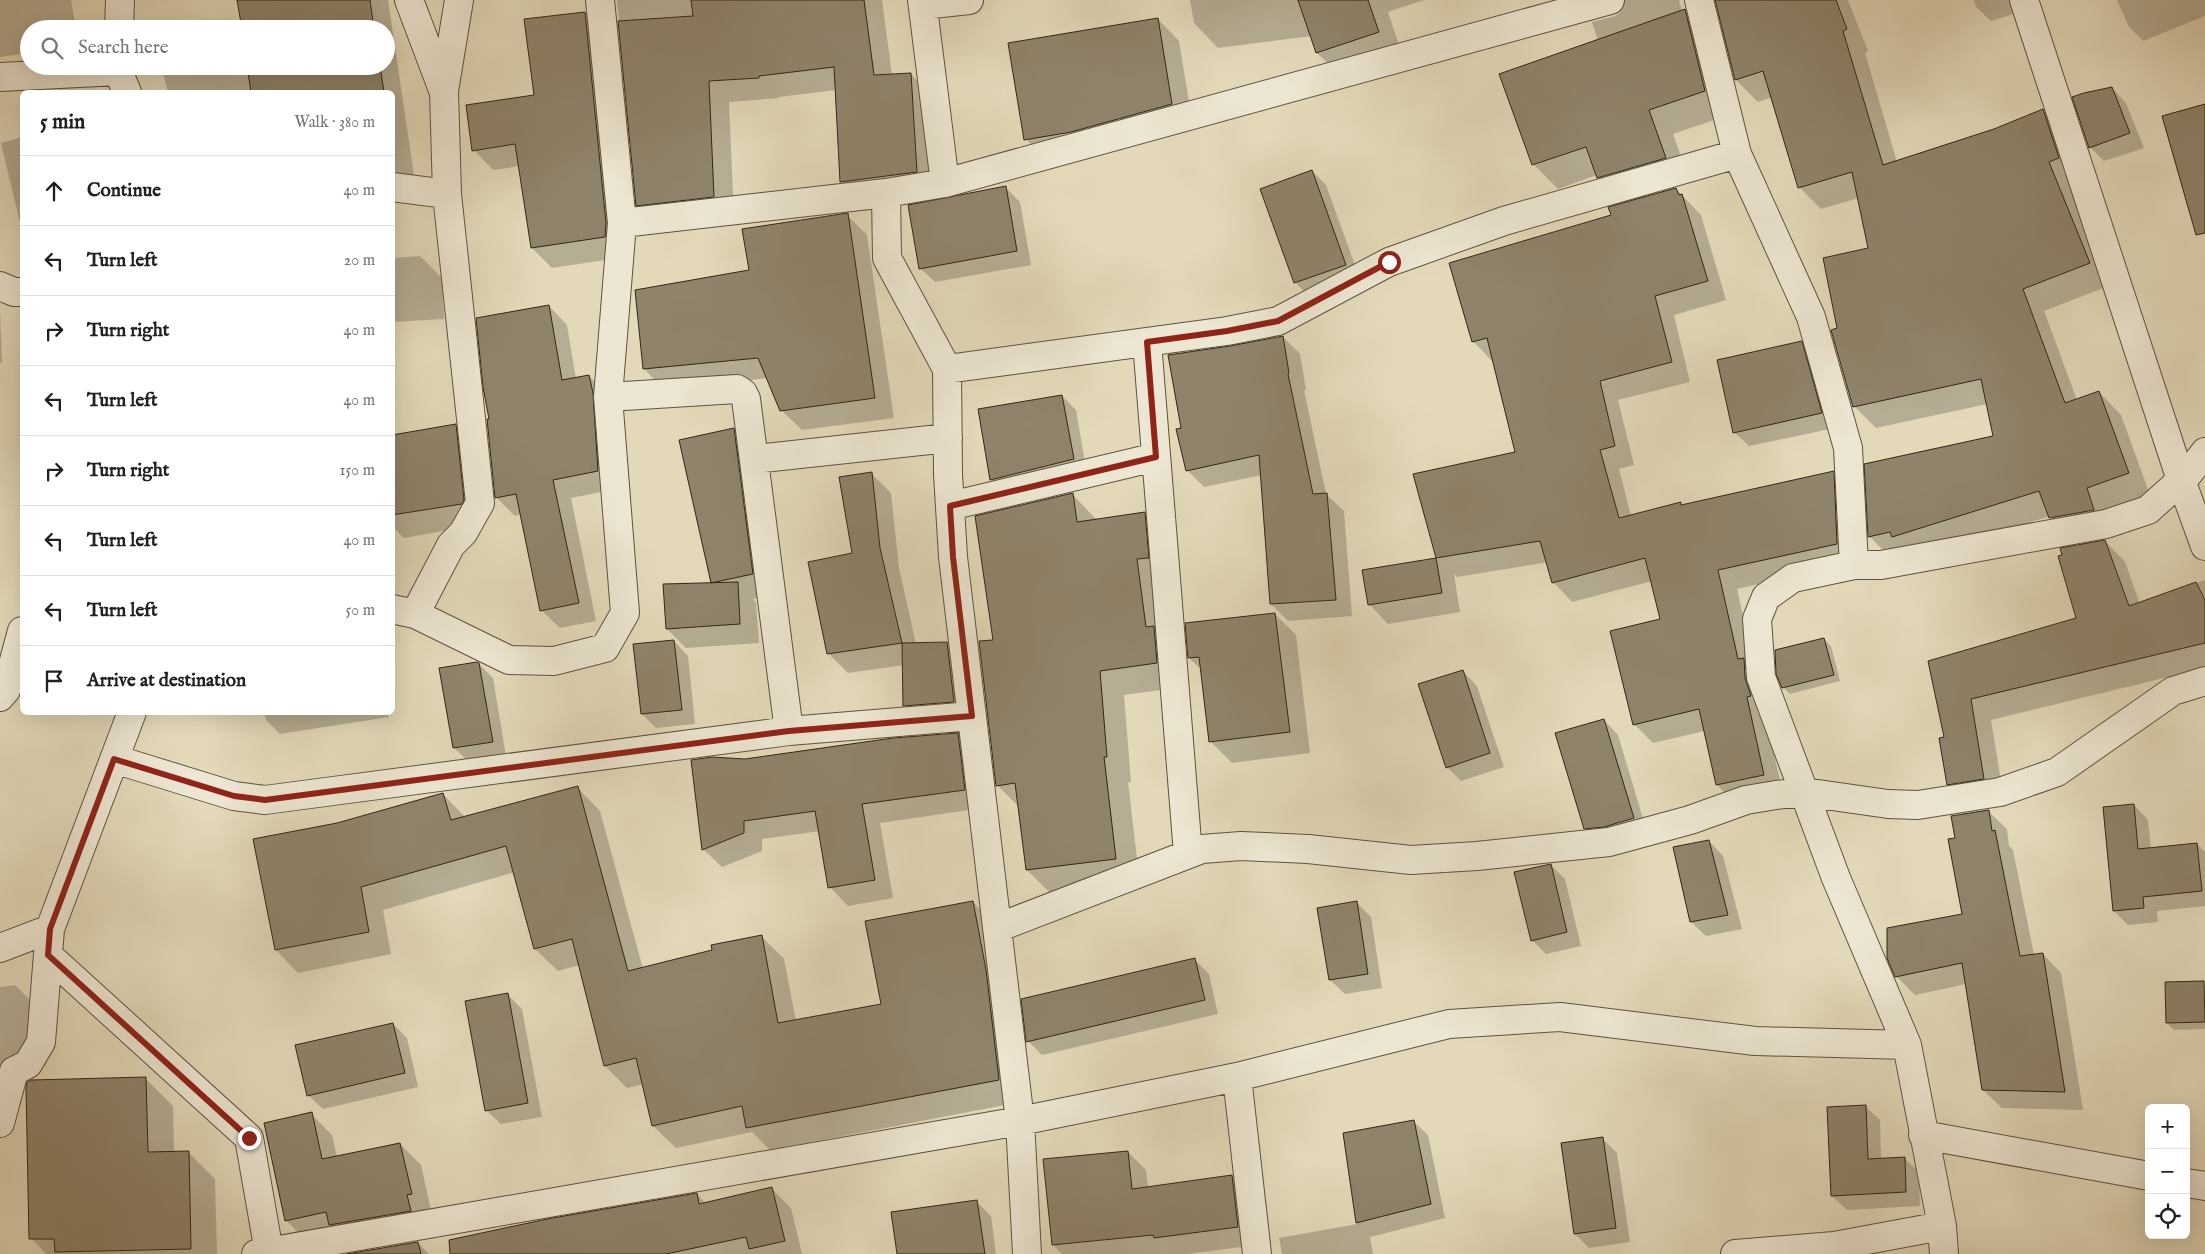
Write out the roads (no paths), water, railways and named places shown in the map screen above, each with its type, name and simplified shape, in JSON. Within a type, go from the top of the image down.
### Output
[{"type":"street","points":[[119,20],[120,0]]},
{"type":"street","points":[[409,0],[444,91]]},
{"type":"street","points":[[459,0],[444,91],[447,194],[480,504],[463,533],[451,545],[404,611],[509,660],[554,661],[605,648],[625,613],[608,398],[622,223],[600,0]]},
{"type":"street","points":[[945,183],[922,3],[969,0]]},
{"type":"street","points":[[622,223],[886,193],[945,183],[1610,0]]},
{"type":"street","points":[[1698,0],[1737,154],[1811,317],[1848,448],[1854,565]]},
{"type":"street","points":[[2024,0],[2181,480],[2205,546]]},
{"type":"street","points":[[0,78],[121,77]]},
{"type":"street","points":[[947,370],[1227,331],[1278,321],[1389,262],[1504,221],[1737,154]]},
{"type":"street","points":[[395,186],[447,194]]},
{"type":"street","points":[[886,193],[887,258],[947,370],[953,557],[1020,1121],[1027,1254]]},
{"type":"street","points":[[0,286],[14,292],[20,292]]},
{"type":"street","points":[[1147,342],[1188,854]]},
{"type":"street","points":[[608,398],[737,389],[743,393],[746,399],[755,459],[789,731]]},
{"type":"street","points":[[755,459],[948,438]]},
{"type":"street","points":[[1944,1254],[1942,1226],[1907,1045],[1836,878],[1761,676],[1758,619],[1766,596],[1793,578],[1854,565],[1881,565],[2106,524],[2148,510],[2181,480],[2205,452]]},
{"type":"street","points":[[950,506],[1156,457]]},
{"type":"street","points":[[10,691],[20,641]]},
{"type":"street","points":[[997,928],[1202,849],[1241,846],[1308,849],[1411,860],[1477,856],[1609,842],[1690,820],[1746,800],[1804,792],[1888,804],[1918,805],[2000,792],[2057,772],[2173,691],[2205,681]]},
{"type":"street","points":[[0,1123],[14,1071],[28,1064],[42,1042],[49,942],[131,715]]},
{"type":"street","points":[[114,759],[234,796],[265,800],[789,731],[972,716]]},
{"type":"street","points":[[49,942],[249,1138],[263,1253],[1020,1121],[1237,1077],[1449,1024],[1560,1017],[1755,1041],[1907,1045]]},
{"type":"street","points":[[0,948],[49,942]]},
{"type":"street","points":[[1237,1077],[1257,1254]]},
{"type":"street","points":[[1923,1135],[2145,1175]]},
{"type":"street","points":[[2190,1183],[2205,1186]]},
{"type":"street","points":[[1735,1254],[1834,1246],[1942,1226]]}]
